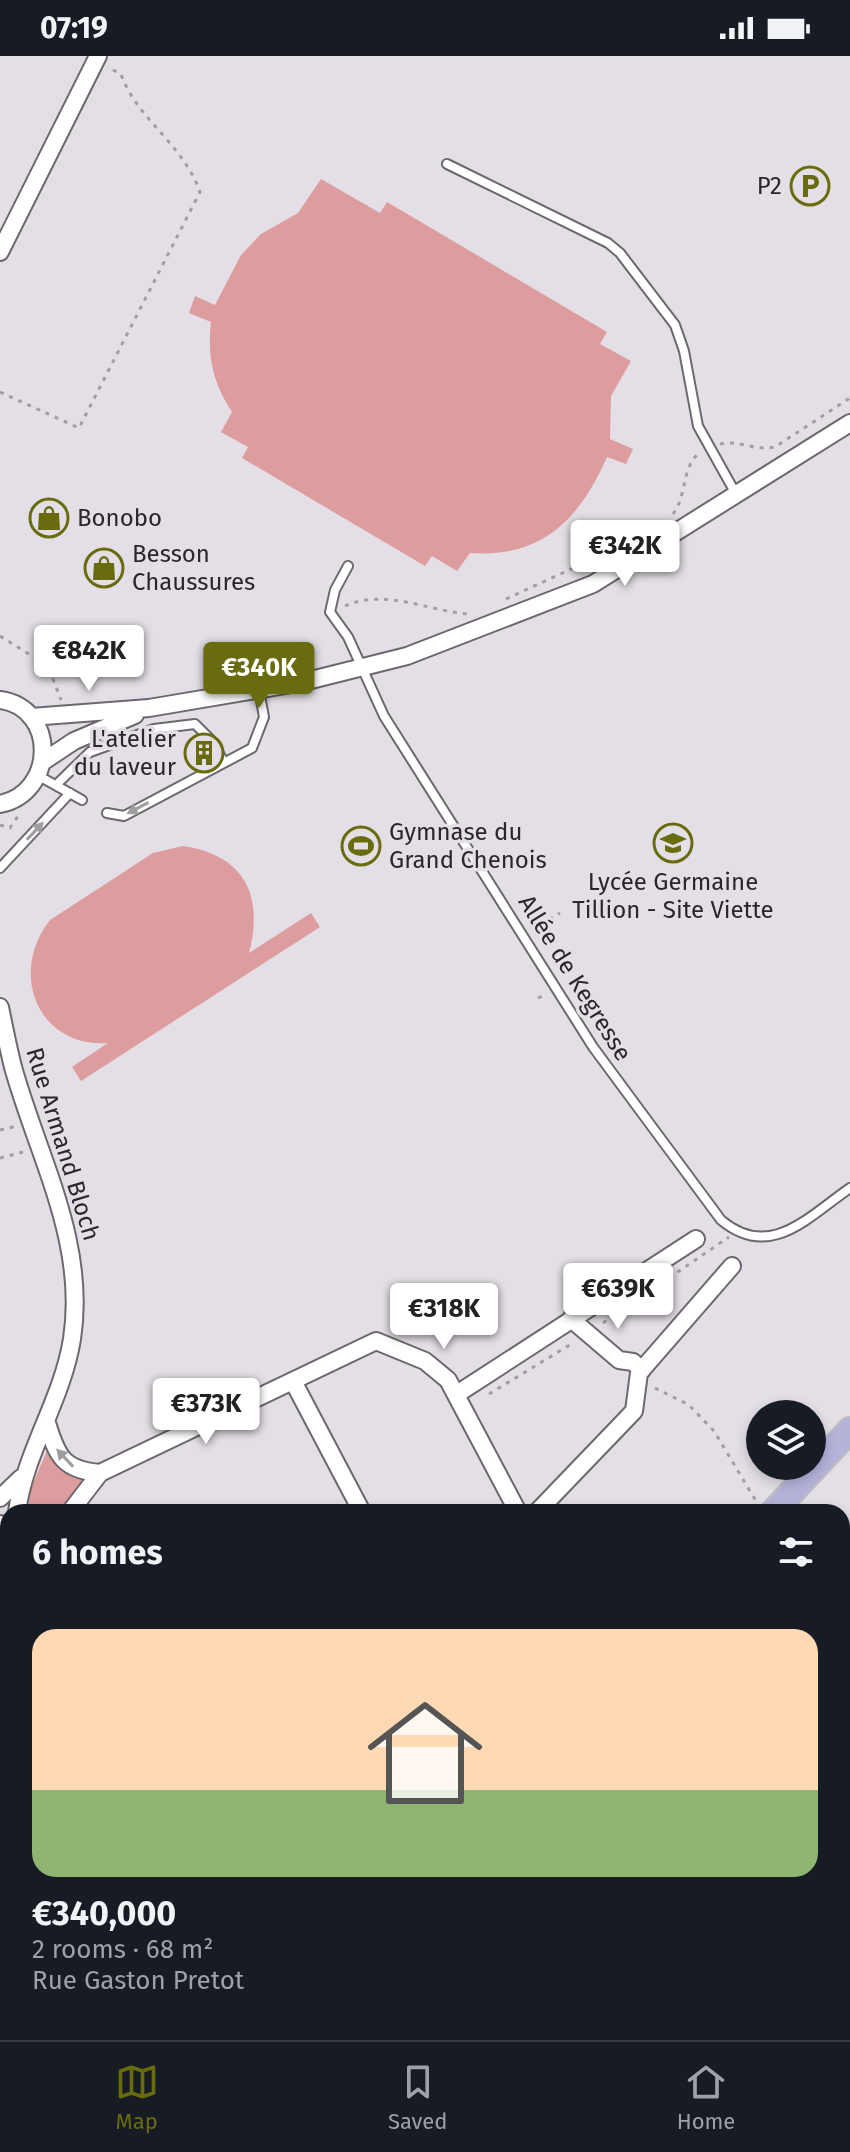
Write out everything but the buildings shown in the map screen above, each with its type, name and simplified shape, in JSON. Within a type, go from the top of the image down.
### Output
[{"type":"main road","points":[[826,1435],[850,1412]]},
{"type":"main road","points":[[770,1504],[848,1440]]},
{"type":"main road","points":[[767,1504],[783,1480]]},
{"type":"street","points":[[0,252],[98,56]]},
{"type":"street","points":[[31,717],[149,708],[259,690],[407,656],[593,584],[850,423]]},
{"type":"street","points":[[2,697],[31,717],[44,745],[41,768]]},
{"type":"street","points":[[1,807],[18,798],[41,768],[74,741],[149,708]]},
{"type":"street","name":"Rue Armand Bloch","points":[[0,1007],[13,1067],[64,1216],[72,1253],[75,1295],[66,1368],[47,1423],[21,1478],[18,1504]]},
{"type":"street","points":[[457,1394],[696,1239]]},
{"type":"street","points":[[545,1504],[634,1411],[640,1372],[732,1266]]},
{"type":"street","points":[[571,1319],[619,1360],[633,1362],[640,1372]]},
{"type":"street","points":[[76,1504],[100,1473],[294,1383],[376,1341],[425,1361],[448,1380],[514,1504]]},
{"type":"street","points":[[294,1383],[358,1504]]},
{"type":"street","points":[[47,1423],[54,1446],[69,1465],[80,1471],[100,1473]]},
{"type":"street","name":"Rue Armand Bloch","points":[[0,1498],[21,1478]]},
{"type":"lane","points":[[447,164],[608,243],[620,253],[675,325],[684,351],[698,426],[737,495]]},
{"type":"lane","points":[[330,612],[335,590],[348,566]]},
{"type":"lane","name":"Allée de Kegresse","points":[[330,612],[348,637],[384,716],[593,1047],[645,1122],[721,1220],[735,1232],[759,1240],[785,1233],[850,1188]]},
{"type":"lane","points":[[107,813],[124,816],[252,748],[264,717],[259,690]]},
{"type":"lane","points":[[56,785],[90,752],[154,729],[195,724],[224,762]]},
{"type":"lane","points":[[41,768],[56,785],[82,800]]},
{"type":"lane","points":[[0,868],[70,793]]},
{"type":"path","points":[[0,392],[79,428],[200,192],[178,149],[129,97],[121,74]]},
{"type":"path","points":[[668,520],[681,504],[684,481],[694,457],[709,446],[731,441],[766,449],[775,447],[850,398]]},
{"type":"path","points":[[497,602],[625,544]]},
{"type":"path","points":[[330,612],[359,600],[396,598],[438,611],[469,614]]},
{"type":"path","points":[[525,935],[560,913]]},
{"type":"path","points":[[13,1115],[21,1139]]},
{"type":"path","points":[[0,1130],[17,1126]]},
{"type":"path","points":[[0,1158],[25,1151],[30,1164]]},
{"type":"path","points":[[473,1382],[491,1395],[717,1248],[735,1232]]},
{"type":"path","points":[[640,1372],[662,1394],[689,1405],[714,1431],[759,1504]]},
{"type":"shaded area","points":[[321,179],[380,213],[387,202],[607,332],[600,344],[631,361],[611,396],[610,439],[633,449],[626,464],[607,457],[584,499],[555,530],[538,541],[518,549],[470,553],[457,571],[432,556],[425,566],[242,458],[248,447],[221,432],[232,412],[220,391],[213,369],[211,322],[189,313],[195,296],[215,305],[241,255],[261,234],[298,213]]},
{"type":"shaded area","points":[[183,846],[222,858],[245,882],[254,914],[249,953],[311,913],[320,927],[81,1081],[72,1067],[108,1043],[84,1041],[64,1033],[48,1020],[37,1003],[31,984],[32,962],[38,941],[50,920],[153,853]]},
{"type":"shaded area","points":[[48,1448],[58,1466],[83,1479],[66,1504],[29,1504],[26,1500]]},
{"type":"place","name":"P2","points":[[810,186]]},
{"type":"place","name":"Bonobo","points":[[49,518]]},
{"type":"place","name":"Besson Chaussures","points":[[104,568]]},
{"type":"place","name":"L'atelier du laveur","points":[[204,753]]},
{"type":"place","name":"Lycée Germaine Tillion - Site Viette","points":[[673,843]]},
{"type":"place","name":"Gymnase du Grand Chenois","points":[[361,846]]}]
